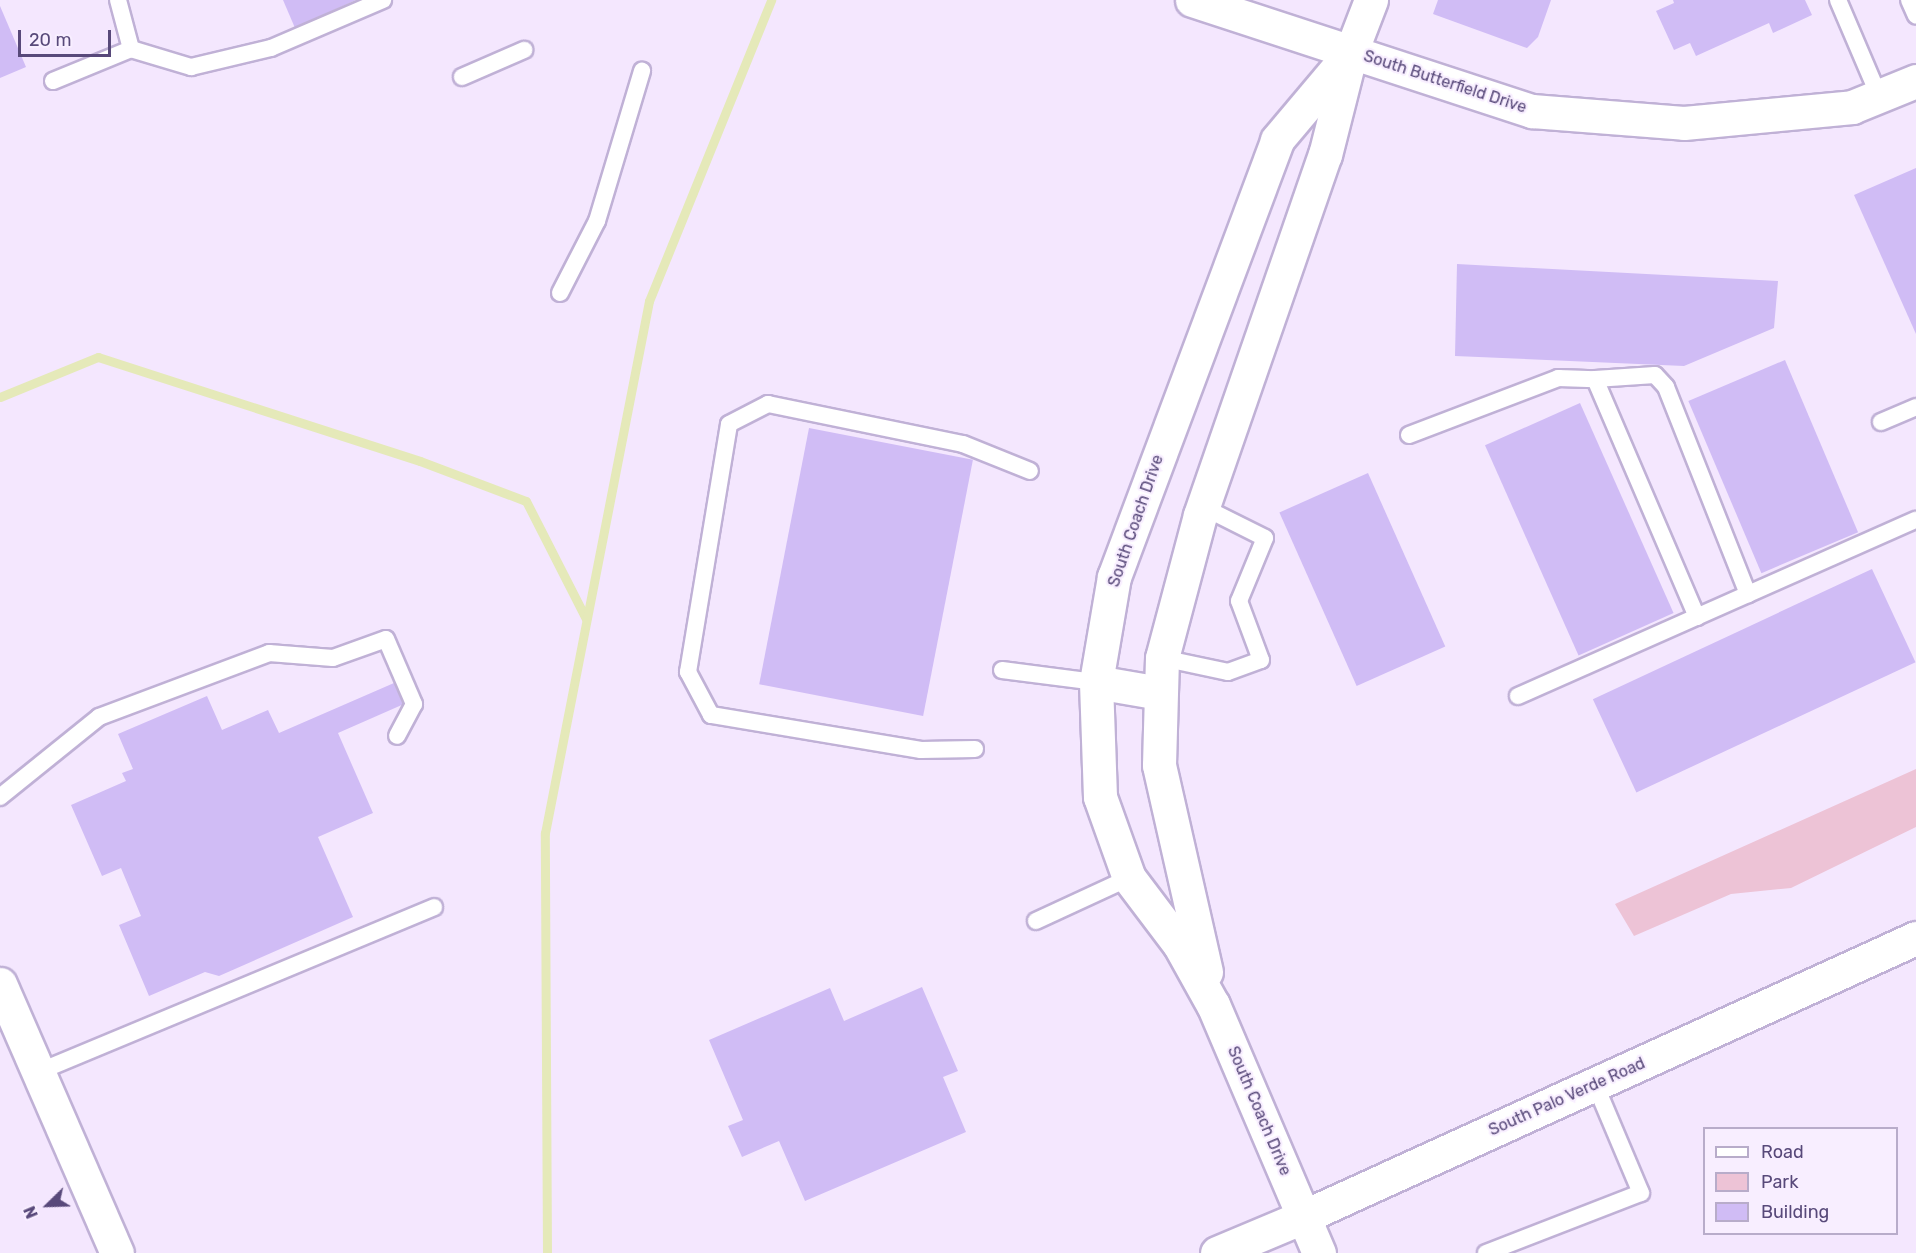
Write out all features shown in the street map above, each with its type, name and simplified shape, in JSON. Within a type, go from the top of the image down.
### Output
[{"type":"street","name":"South Butterfield Drive","points":[[1192,0],[1532,111],[1684,123],[1851,108],[1916,81]]},
{"type":"street","name":"South Coach Drive","points":[[1213,1005],[1159,765],[1162,658],[1203,507],[1325,155],[1351,52],[1371,0]]},
{"type":"street","name":"South Coach Drive","points":[[1319,1253],[1213,1005],[1179,944],[1129,878],[1100,796],[1096,682],[1114,577],[1276,140],[1351,52]]},
{"type":"street","points":[[1096,682],[1160,693]]},
{"type":"street","name":"South Palo Verde Road","points":[[1217,1253],[1305,1216],[1916,938]]},
{"type":"street","points":[[0,984],[117,1253]]},
{"type":"lane","points":[[118,0],[131,49]]},
{"type":"lane","points":[[53,81],[131,49],[191,67],[271,48],[383,0]]},
{"type":"lane","points":[[1838,0],[1879,96]]},
{"type":"lane","points":[[1909,0],[1916,16]]},
{"type":"lane","points":[[462,77],[524,50]]},
{"type":"lane","points":[[560,293],[597,221],[642,71]]},
{"type":"lane","points":[[1408,435],[1558,378],[1595,379],[1654,375],[1666,387],[1749,594]]},
{"type":"lane","points":[[1595,379],[1697,617]]},
{"type":"lane","points":[[975,749],[921,750],[711,715],[688,672],[729,424],[768,404],[963,444],[1030,471]]},
{"type":"lane","points":[[1881,422],[1916,407]]},
{"type":"lane","points":[[1162,658],[1228,672],[1262,660],[1239,601],[1265,538],[1203,507]]},
{"type":"lane","points":[[1518,696],[1916,520]]},
{"type":"lane","points":[[0,797],[99,717],[269,653],[333,658],[386,639],[414,704],[397,736]]},
{"type":"lane","points":[[1002,670],[1096,682]]},
{"type":"lane","points":[[1036,921],[1129,878]]},
{"type":"lane","points":[[38,1072],[434,907]]},
{"type":"lane","points":[[1486,1253],[1641,1193],[1595,1084]]},
{"type":"green space","points":[[1916,769],[1916,827],[1791,888],[1731,894],[1634,936],[1615,904]]},
{"type":"building","points":[[283,0],[356,0],[295,28]]},
{"type":"building","points":[[1438,0],[1551,0],[1538,37],[1527,48],[1433,14]]},
{"type":"building","points":[[1673,0],[1805,0],[1812,15],[1773,33],[1769,23],[1696,56],[1690,43],[1674,50],[1656,11],[1674,3]]},
{"type":"building","points":[[0,6],[26,67],[0,78]]},
{"type":"building","points":[[1916,168],[1916,334],[1854,195]]},
{"type":"building","points":[[1457,264],[1778,281],[1774,328],[1684,366],[1455,356]]},
{"type":"building","points":[[1785,360],[1858,532],[1761,573],[1688,401]]},
{"type":"building","points":[[1580,403],[1674,613],[1579,655],[1485,445]]},
{"type":"building","points":[[809,428],[973,460],[923,716],[759,684]]},
{"type":"building","points":[[1368,473],[1445,647],[1357,686],[1279,512]]},
{"type":"building","points":[[1872,569],[1916,662],[1636,793],[1593,699]]},
{"type":"building","points":[[394,683],[404,704],[338,733],[373,813],[318,837],[353,917],[219,976],[205,972],[149,996],[119,925],[141,916],[121,868],[102,876],[71,805],[126,781],[122,773],[133,769],[118,734],[207,696],[222,730],[268,710],[279,733]]},
{"type":"building","points":[[922,987],[958,1071],[943,1077],[966,1132],[805,1201],[779,1141],[742,1157],[728,1126],[743,1120],[709,1040],[830,988],[844,1021]]},
{"type":"waterway","points":[[547,1253],[545,833],[649,301],[771,0]]},
{"type":"waterway","points":[[0,397],[98,357],[420,461],[526,501],[586,619]]}]
